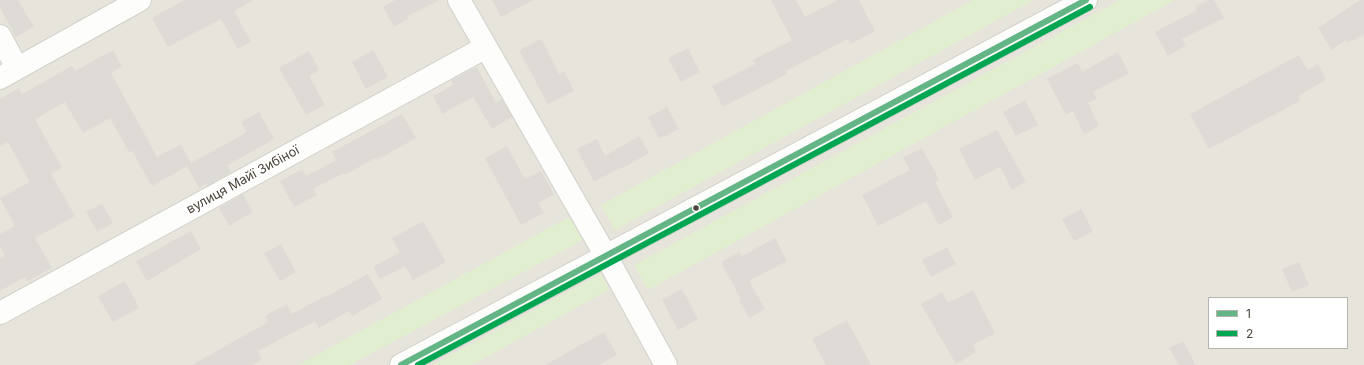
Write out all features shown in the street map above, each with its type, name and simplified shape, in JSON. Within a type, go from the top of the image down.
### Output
[{"type":"street","points":[[0,36],[9,73],[140,0]]},
{"type":"street","points":[[459,0],[606,256],[666,365]]},
{"type":"street","points":[[401,365],[1086,0]]},
{"type":"street","name":"вулиця Майї Зибіної","points":[[0,313],[486,47]]},
{"type":"shaded area","points":[[0,0],[1364,0],[1364,365],[0,365]]},
{"type":"green space","points":[[973,0],[1034,0],[615,230],[601,205]]},
{"type":"green space","points":[[1120,0],[1175,0],[648,290],[634,265]]},
{"type":"green space","points":[[569,217],[583,240],[350,365],[298,365]]},
{"type":"green space","points":[[601,274],[609,290],[472,365],[432,365]]},
{"type":"building","points":[[0,0],[18,0],[34,27],[16,37],[0,8]]},
{"type":"building","points":[[184,0],[254,0],[234,11],[251,42],[238,49],[221,19],[168,47],[152,18]]},
{"type":"building","points":[[395,0],[440,0],[407,16],[408,19],[394,27],[383,7]]},
{"type":"building","points":[[492,0],[534,0],[501,17]]},
{"type":"building","points":[[771,0],[796,0],[805,17],[839,0],[859,0],[875,31],[850,44],[848,39],[786,71],[787,74],[723,107],[712,86],[755,64],[753,60],[792,40]]},
{"type":"building","points":[[1208,0],[1214,0],[1224,18],[1182,39],[1186,46],[1168,56],[1155,32],[1197,10],[1195,6]]},
{"type":"building","points":[[1360,0],[1364,0],[1364,34],[1348,43],[1346,40],[1332,50],[1318,28]]},
{"type":"building","points":[[541,39],[559,74],[564,71],[574,91],[548,104],[519,50]]},
{"type":"building","points":[[688,48],[700,72],[681,82],[668,58]]},
{"type":"building","points":[[113,50],[122,67],[111,73],[157,157],[181,144],[191,163],[247,132],[241,122],[259,112],[274,139],[228,165],[231,172],[207,186],[206,184],[199,188],[187,166],[152,186],[132,151],[129,152],[110,118],[83,133],[65,102],[35,119],[62,168],[51,174],[75,216],[35,238],[52,268],[28,281],[25,277],[0,291],[0,259],[5,256],[0,246],[0,234],[15,226],[0,198],[30,182],[8,142],[0,146],[0,99],[19,88],[22,94],[72,66],[75,71]]},
{"type":"building","points":[[373,50],[388,77],[366,89],[352,62]]},
{"type":"building","points":[[309,51],[319,70],[309,76],[325,105],[306,115],[279,68]]},
{"type":"building","points":[[1118,52],[1129,73],[1093,92],[1097,99],[1088,103],[1099,126],[1084,134],[1073,111],[1066,115],[1047,79],[1078,63],[1082,72]]},
{"type":"building","points":[[1299,55],[1308,70],[1318,64],[1326,80],[1298,96],[1300,101],[1209,149],[1190,114]]},
{"type":"building","points":[[477,67],[496,103],[502,99],[512,117],[492,129],[473,97],[442,114],[433,96],[453,85],[451,80]]},
{"type":"building","points":[[1025,100],[1038,125],[1016,136],[1003,112]]},
{"type":"building","points":[[667,107],[679,129],[659,139],[648,117]]},
{"type":"building","points":[[402,114],[416,138],[377,160],[375,158],[345,175],[343,173],[313,189],[317,195],[294,207],[280,181],[302,169],[306,176],[336,160],[332,152]]},
{"type":"building","points":[[997,130],[1026,182],[1012,190],[1000,167],[975,180],[959,149]]},
{"type":"building","points":[[639,136],[649,153],[594,182],[577,149],[597,139],[605,156]]},
{"type":"building","points":[[507,146],[525,179],[541,171],[554,195],[538,203],[544,213],[521,225],[485,158]]},
{"type":"building","points":[[922,148],[939,180],[935,182],[953,217],[939,225],[926,201],[878,226],[862,195],[910,170],[903,158]]},
{"type":"building","points":[[243,194],[253,212],[229,226],[219,208]]},
{"type":"building","points":[[102,204],[113,223],[97,232],[86,212]]},
{"type":"building","points":[[1081,209],[1093,231],[1074,241],[1062,219]]},
{"type":"building","points":[[423,221],[446,262],[413,280],[405,266],[380,279],[373,267],[400,252],[392,238]]},
{"type":"building","points":[[191,231],[201,249],[147,281],[136,261]]},
{"type":"building","points":[[775,238],[787,261],[749,281],[765,309],[749,318],[739,300],[741,299],[721,262],[739,252],[742,256]]},
{"type":"building","points":[[281,244],[296,272],[280,281],[264,253]]},
{"type":"building","points":[[947,247],[956,264],[931,277],[922,260]]},
{"type":"building","points":[[1299,262],[1309,285],[1292,292],[1282,269]]},
{"type":"building","points":[[368,274],[382,299],[352,316],[349,311],[319,328],[315,321],[258,351],[262,359],[252,365],[192,365],[268,322],[265,316],[287,304],[292,314]]},
{"type":"building","points":[[125,281],[139,308],[113,322],[98,296]]},
{"type":"building","points":[[682,289],[698,319],[678,330],[662,300]]},
{"type":"building","points":[[973,290],[995,333],[973,345],[976,352],[956,364],[921,304],[942,292],[948,303]]},
{"type":"building","points":[[847,320],[871,365],[826,365],[812,339]]},
{"type":"building","points":[[604,332],[617,355],[599,365],[545,365]]},
{"type":"building","points":[[1183,341],[1196,365],[1179,365],[1169,348]]},
{"type":"transit line","name":"1","points":[[401,365],[1086,0]]},
{"type":"transit line","name":"2","points":[[418,365],[1090,7]]}]
